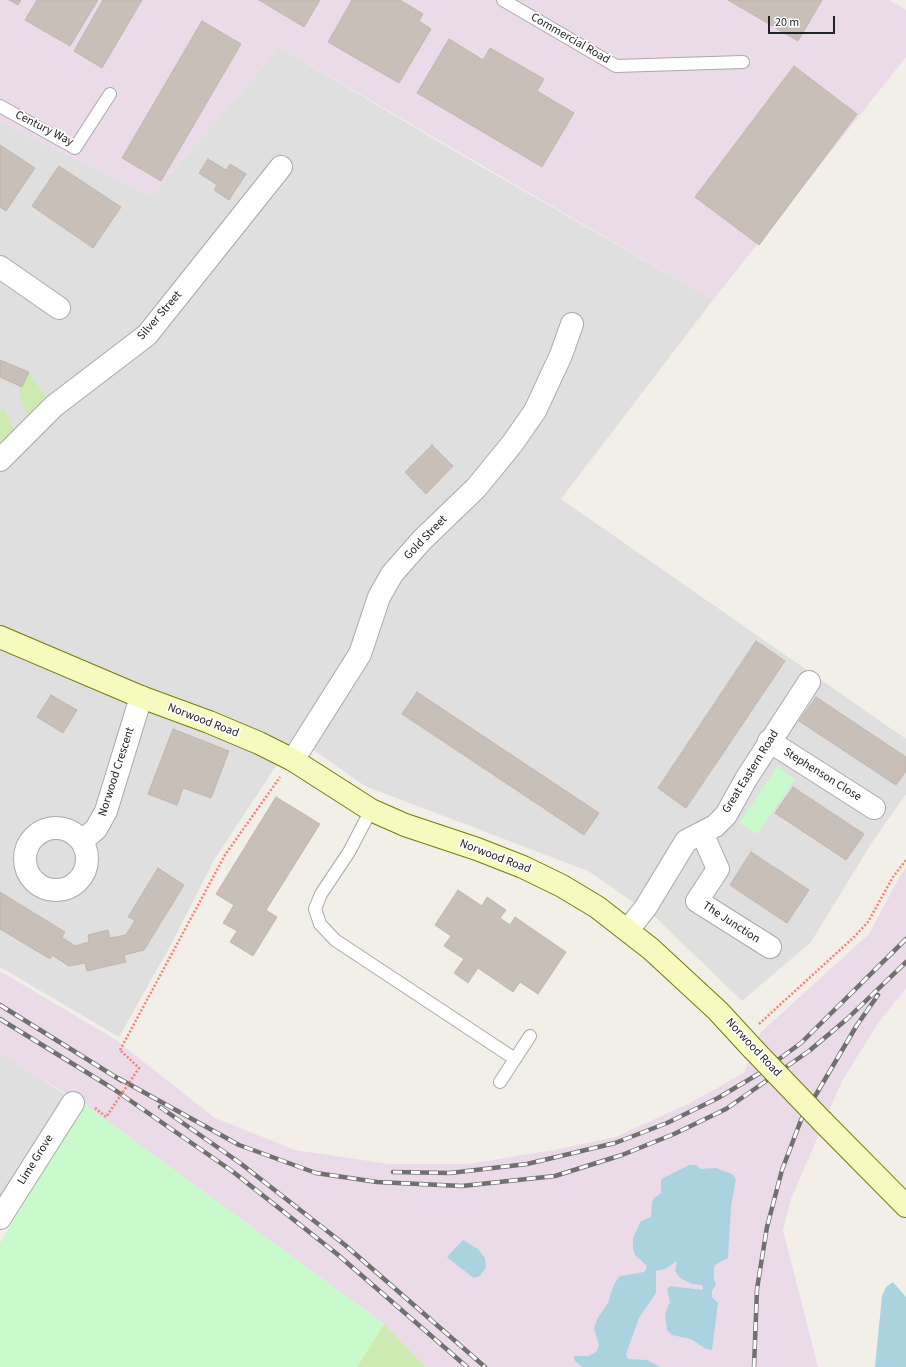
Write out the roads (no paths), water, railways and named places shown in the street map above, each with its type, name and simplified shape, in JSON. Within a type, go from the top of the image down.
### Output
[{"type":"street","name":"Silver Street","points":[[0,460],[54,406],[147,335],[281,167]]},
{"type":"street","points":[[0,267],[59,308]]},
{"type":"street","name":"Gold Street","points":[[293,760],[360,654],[379,597],[392,574],[422,540],[476,488],[512,444],[535,411],[561,355],[572,324]]},
{"type":"street","name":"Norwood Road","points":[[0,636],[141,697],[209,722],[293,760],[370,810],[405,825],[477,849],[523,867],[562,886],[591,903],[628,930],[681,976],[906,1206]]},
{"type":"street","name":"Great Eastern Road","points":[[628,930],[646,907],[686,841],[715,826],[726,815],[769,741],[808,682]]},
{"type":"street","name":"Norwood Crescent","points":[[82,841],[96,829],[106,811],[141,697]]},
{"type":"street","name":"Stephenson Close","points":[[769,741],[874,808]]},
{"type":"street","name":"The Junction","points":[[702,833],[718,869],[697,901],[770,947]]},
{"type":"street","name":"Lime Grove","points":[[0,1218],[73,1103]]},
{"type":"lane","name":"Commercial Road","points":[[503,0],[616,66],[742,62]]},
{"type":"lane","name":"Century Way","points":[[0,106],[75,148],[110,94]]},
{"type":"lane","points":[[370,810],[349,852],[321,894],[315,909],[320,924],[335,940],[515,1059]]},
{"type":"lane","points":[[500,1082],[530,1036]]},
{"type":"water","points":[[689,1165],[696,1165],[701,1169],[716,1168],[732,1174],[736,1179],[731,1206],[728,1258],[715,1265],[714,1269],[714,1280],[716,1285],[712,1291],[712,1297],[718,1303],[712,1350],[706,1349],[691,1339],[672,1335],[667,1330],[665,1314],[670,1302],[667,1289],[670,1286],[703,1290],[702,1285],[692,1284],[680,1278],[675,1271],[677,1261],[665,1269],[656,1271],[656,1293],[639,1318],[626,1354],[628,1359],[647,1360],[660,1367],[583,1367],[575,1361],[573,1356],[588,1356],[596,1352],[599,1345],[594,1329],[597,1319],[608,1303],[614,1284],[620,1276],[644,1272],[646,1269],[647,1266],[635,1255],[633,1238],[641,1221],[651,1217],[654,1198],[661,1193],[661,1179]]},
{"type":"water","points":[[463,1240],[478,1249],[485,1258],[486,1267],[480,1276],[474,1278],[447,1257]]},
{"type":"water","points":[[893,1282],[906,1297],[906,1367],[875,1367],[882,1296],[886,1287]]},
{"type":"railway","points":[[393,1172],[450,1173],[527,1164],[615,1143],[667,1123],[718,1098],[760,1073],[801,1043],[906,939]]},
{"type":"railway","points":[[118,1078],[239,1145],[316,1173],[377,1182],[462,1186],[555,1176],[622,1155],[674,1134],[726,1109],[809,1051],[847,1019],[906,962]]},
{"type":"railway","points":[[754,1367],[757,1289],[767,1227],[782,1170],[801,1120],[857,1025],[878,995]]},
{"type":"railway","points":[[0,1005],[122,1081]]},
{"type":"railway","points":[[0,1019],[112,1088],[232,1171],[337,1254],[467,1367]]},
{"type":"railway","points":[[160,1107],[240,1163],[345,1245],[485,1367]]}]
